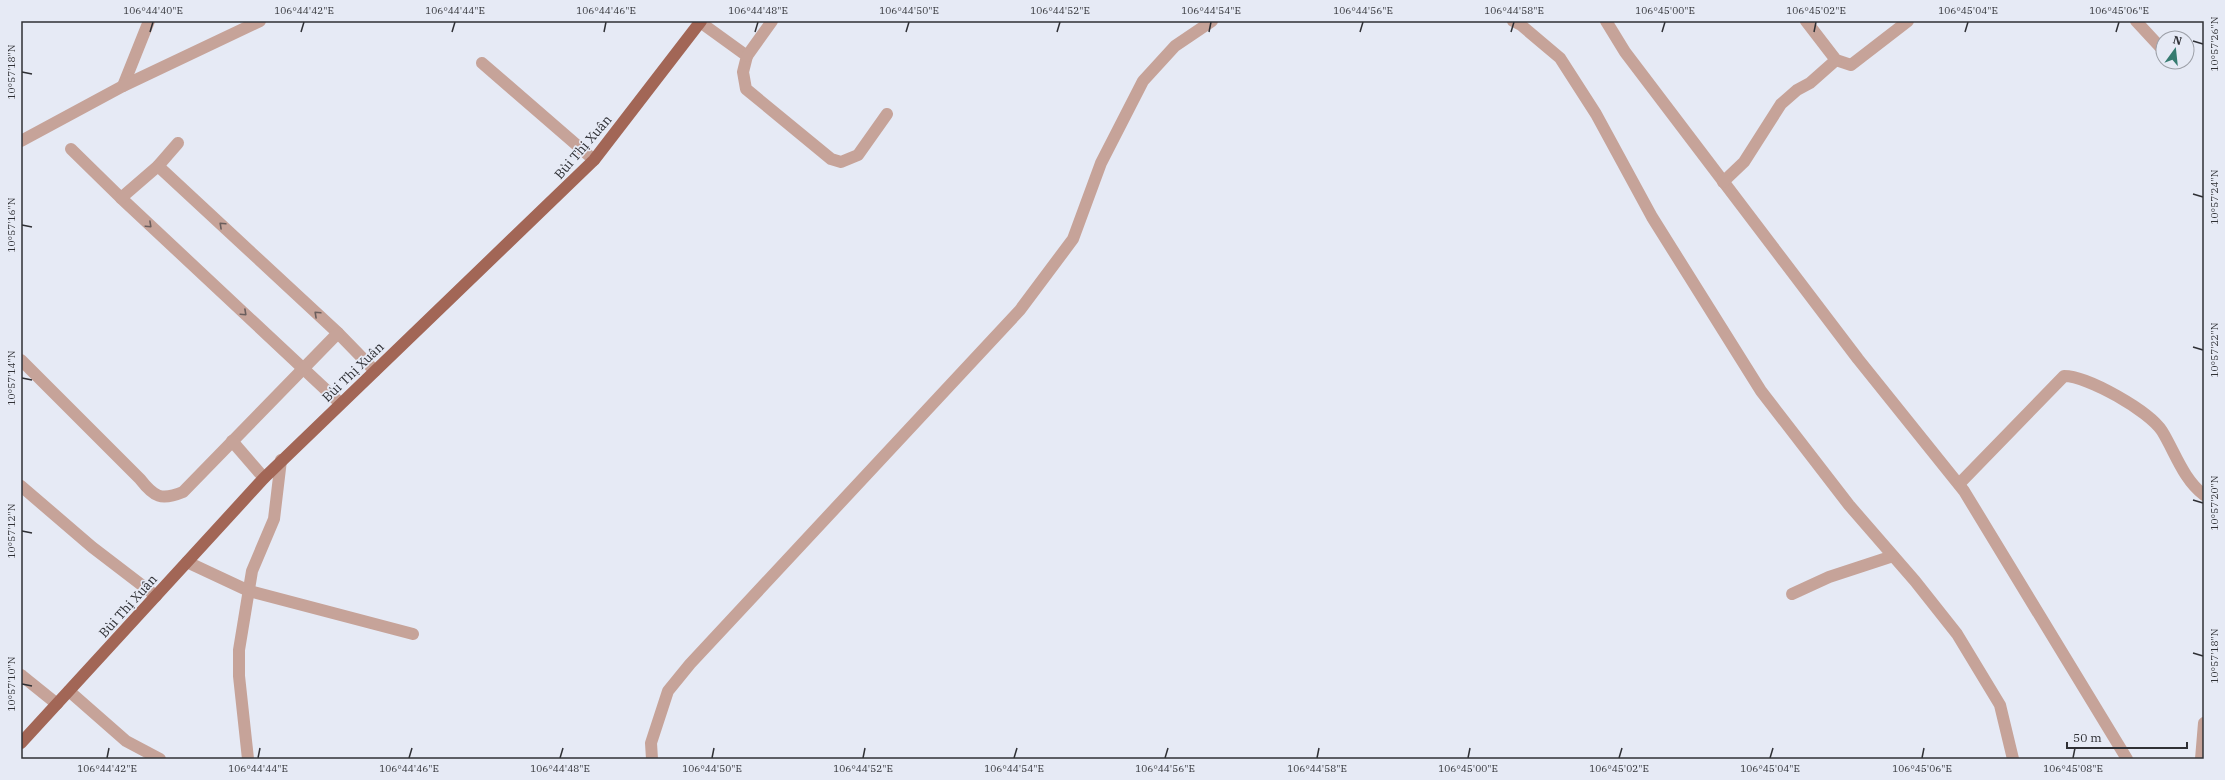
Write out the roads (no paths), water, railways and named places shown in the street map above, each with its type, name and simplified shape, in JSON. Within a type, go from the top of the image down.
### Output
[{"type":"main road","name":"Bùi Thị Xuân","points":[[23,738],[57,704],[281,460],[594,160],[701,22]]},
{"type":"street","points":[[123,86],[149,21]]},
{"type":"street","points":[[21,141],[123,86],[260,21]]},
{"type":"street","points":[[772,21],[747,56],[743,72],[746,89],[831,159],[841,162],[858,155],[887,114]]},
{"type":"street","points":[[652,759],[651,743],[668,690],[690,664],[1020,310],[1073,239],[1101,163],[1143,81],[1175,46],[1212,21]]},
{"type":"street","points":[[1513,21],[1521,25],[1560,58],[1596,114],[1652,217],[1761,391],[1848,505],[1893,556],[1957,634],[2000,705],[2013,759]]},
{"type":"street","points":[[1806,21],[1836,60],[1847,65],[1857,63],[1908,21]]},
{"type":"street","points":[[2136,21],[2155,41]]},
{"type":"street","points":[[701,22],[747,56]]},
{"type":"street","points":[[1612,23],[1625,52],[1858,359],[1959,484],[2127,759]]},
{"type":"street","points":[[1723,182],[1744,162],[1781,104],[1797,90],[1810,83],[1836,60]]},
{"type":"street","points":[[482,63],[594,160]]},
{"type":"street","points":[[120,198],[158,166],[178,143]]},
{"type":"street","points":[[71,148],[120,198],[340,403]]},
{"type":"street","points":[[158,166],[338,333],[374,371]]},
{"type":"street","points":[[21,360],[156,496],[172,497],[183,492],[338,333]]},
{"type":"street","points":[[1959,484],[2064,376],[2070,376],[2087,381],[2127,402],[2160,429],[2188,477],[2204,495]]},
{"type":"street","points":[[232,441],[264,478]]},
{"type":"street","points":[[248,759],[239,676],[239,650],[252,571],[274,519],[281,460]]},
{"type":"street","points":[[21,486],[92,547],[156,596]]},
{"type":"street","points":[[1792,594],[1836,574],[1893,556]]},
{"type":"street","points":[[187,562],[249,591],[413,634]]},
{"type":"street","points":[[21,675],[57,704]]},
{"type":"street","points":[[69,691],[126,742],[160,759]]},
{"type":"street","points":[[2201,759],[2204,723]]}]
